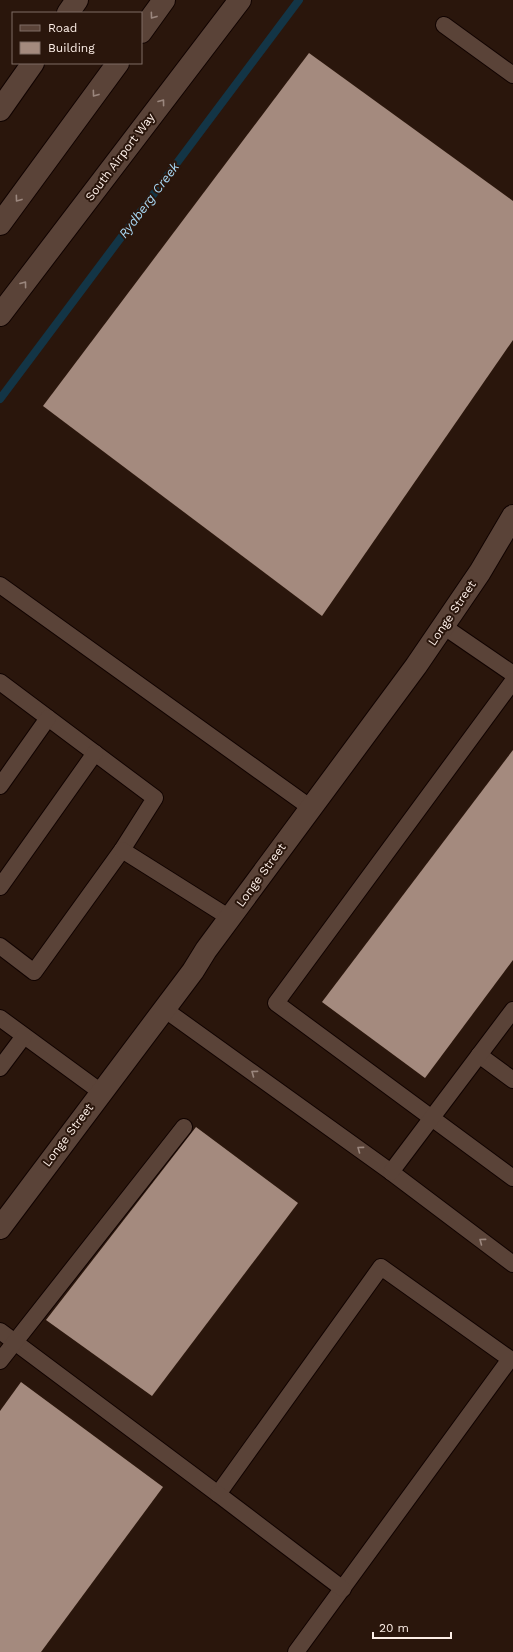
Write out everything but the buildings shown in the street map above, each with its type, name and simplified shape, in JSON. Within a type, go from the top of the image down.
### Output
[{"type":"street","points":[[69,12],[77,0]]},
{"type":"street","points":[[142,31],[164,0]]},
{"type":"street","name":"South Airport Way","points":[[0,315],[240,0]]},
{"type":"street","points":[[0,110],[32,64]]},
{"type":"street","points":[[0,224],[117,64]]},
{"type":"street","name":"Longe Street","points":[[0,1228],[164,1009],[416,666],[480,572],[513,516]]},
{"type":"lane","points":[[444,26],[513,75]]},
{"type":"lane","points":[[0,585],[311,808]]},
{"type":"lane","points":[[443,626],[513,674]]},
{"type":"lane","points":[[513,681],[276,1003],[513,1178]]},
{"type":"lane","points":[[0,682],[155,798],[122,850],[34,972],[0,946]]},
{"type":"lane","points":[[0,786],[48,718]]},
{"type":"lane","points":[[0,887],[95,753]]},
{"type":"lane","points":[[122,850],[230,918]]},
{"type":"lane","points":[[164,1009],[391,1172],[513,1264]]},
{"type":"lane","points":[[391,1172],[513,1010]]},
{"type":"lane","points":[[0,1018],[101,1092]]},
{"type":"lane","points":[[0,1068],[24,1036]]},
{"type":"lane","points":[[479,1055],[513,1080]]},
{"type":"lane","points":[[0,1361],[184,1127]]},
{"type":"lane","points":[[218,1494],[381,1267],[510,1359],[296,1652]]},
{"type":"lane","points":[[0,1331],[343,1589]]},
{"type":"waterway","name":"Rydberg Creek","points":[[0,399],[299,0]]}]
